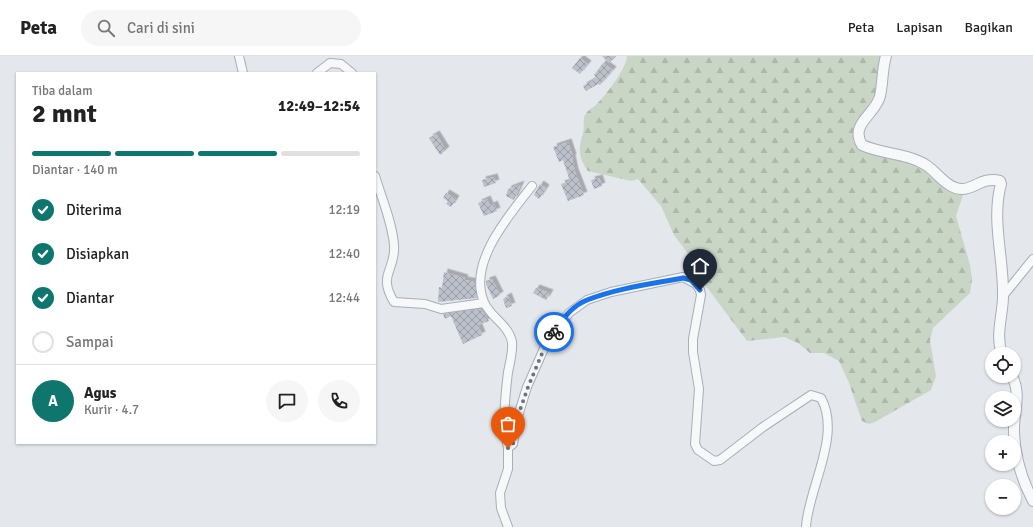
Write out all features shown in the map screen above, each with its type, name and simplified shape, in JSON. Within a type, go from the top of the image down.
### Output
[{"type":"street","points":[[240,56],[243,72]]},
{"type":"street","points":[[886,56],[882,71],[880,96],[860,128],[858,139],[862,145],[868,148],[900,156],[927,166],[936,175],[953,187],[962,190],[994,179],[1000,181],[1001,184],[997,221],[1003,296],[999,332],[1001,347]]},
{"type":"street","points":[[318,72],[330,63],[341,64],[351,72]]},
{"type":"street","points":[[376,179],[389,219],[394,246],[386,283],[388,292],[394,302],[425,304],[442,309],[484,303]]},
{"type":"street","points":[[508,527],[501,508],[500,493],[508,469],[508,448],[504,422],[504,402],[512,342],[508,332],[484,303],[480,290],[490,244],[532,186]]},
{"type":"street","points":[[1003,296],[1033,259]]},
{"type":"street","points":[[508,448],[513,444],[518,416],[546,344],[569,313],[587,300],[611,292],[683,278],[696,284],[701,295],[692,352],[700,389],[695,444],[698,450],[714,461],[720,460],[763,426],[811,394],[821,398],[825,404],[827,412],[827,430],[821,468],[806,527]]},
{"type":"street","points":[[1014,383],[1018,396],[1014,432],[1017,456],[1025,486],[1033,501]]},
{"type":"green space","points":[[627,56],[881,56],[875,95],[855,125],[853,141],[858,149],[867,153],[899,161],[924,170],[933,179],[951,191],[963,195],[956,216],[970,265],[972,279],[970,293],[933,328],[930,341],[936,376],[931,390],[875,422],[869,424],[862,421],[849,383],[839,361],[824,353],[810,353],[798,343],[784,337],[747,341],[703,282],[698,267],[674,235],[661,206],[638,179],[631,181],[588,171],[582,161],[580,153],[580,144],[584,131],[584,117],[587,112],[600,101],[615,82]]},
{"type":"building","points":[[602,56],[616,56],[609,63]]},
{"type":"building","points":[[580,58],[588,64],[580,74],[572,68]]},
{"type":"building","points":[[603,63],[613,70],[600,85],[598,84],[586,91],[583,86],[597,78],[594,75]]},
{"type":"building","points":[[436,134],[446,150],[440,155],[429,138]]},
{"type":"building","points":[[568,142],[573,157],[575,172],[584,195],[568,201],[561,184],[570,181],[563,160],[559,162],[553,147]]},
{"type":"building","points":[[494,177],[496,183],[484,187],[482,180]]},
{"type":"building","points":[[599,178],[602,186],[594,189],[591,180]]},
{"type":"building","points":[[521,184],[514,200],[506,196],[508,189]]},
{"type":"building","points":[[540,184],[546,188],[539,199],[534,195]]},
{"type":"building","points":[[446,193],[456,199],[451,207],[446,204],[448,201],[443,198]]},
{"type":"building","points":[[487,199],[490,206],[494,204],[497,211],[484,216],[478,203]]},
{"type":"building","points":[[444,272],[465,278],[464,280],[475,282],[477,298],[438,302],[439,287],[442,288]]},
{"type":"building","points":[[492,279],[500,295],[493,299],[486,284],[486,281]]},
{"type":"building","points":[[536,288],[550,293],[546,300],[533,293]]},
{"type":"building","points":[[508,296],[512,306],[506,308],[503,299]]},
{"type":"building","points":[[481,309],[489,321],[478,325],[482,335],[463,344],[451,316],[445,319],[443,314]]},
{"type":"way so far","points":[[508,448],[513,444],[518,416],[528,387],[546,344],[554,332]]},
{"type":"route","points":[[554,332],[569,313],[587,300],[597,298],[611,292],[683,278],[691,280],[700,290]]}]
